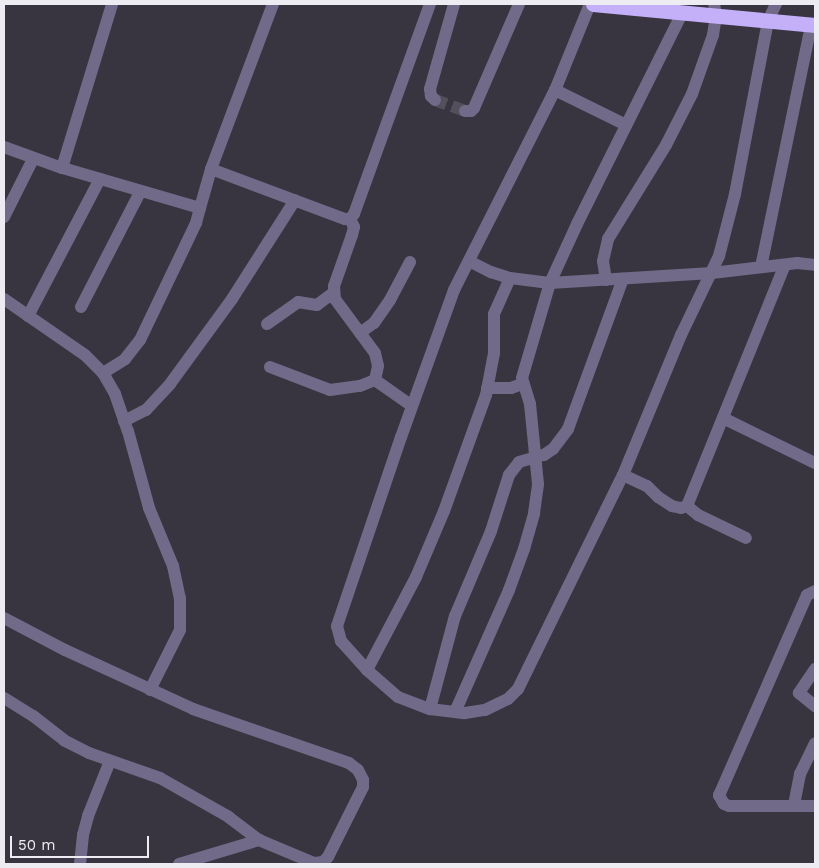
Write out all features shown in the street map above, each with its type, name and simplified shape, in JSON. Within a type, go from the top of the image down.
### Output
[{"type":"highway","points":[[592,4],[682,12],[715,10],[768,21],[813,25]]},
{"type":"street","points":[[62,168],[112,4]]},
{"type":"street","points":[[103,373],[125,359],[140,340],[196,223],[211,169],[273,4]]},
{"type":"street","points":[[211,169],[345,219],[350,218],[354,214],[430,4]]},
{"type":"street","points":[[436,100],[431,96],[430,89],[454,4]]},
{"type":"street","points":[[465,111],[474,108],[519,4]]},
{"type":"street","points":[[592,4],[555,90],[454,290],[412,406],[337,626],[341,641],[367,670],[398,697],[430,709],[455,712],[485,710],[508,699],[518,689],[623,475],[681,334],[719,256],[734,194],[768,21],[776,4]]},
{"type":"street","points":[[606,280],[603,261],[608,239],[666,145],[692,94],[713,35],[715,10]]},
{"type":"street","points":[[455,712],[490,637],[524,548],[538,484],[530,404],[522,384],[550,283],[682,12]]},
{"type":"street","points":[[761,268],[813,25]]},
{"type":"street","points":[[555,90],[626,125]]},
{"type":"street","points":[[4,147],[33,159],[140,192],[200,208]]},
{"type":"street","points":[[4,217],[33,159]]},
{"type":"street","points":[[28,316],[100,179]]},
{"type":"street","points":[[81,307],[140,192]]},
{"type":"street","points":[[124,421],[146,410],[170,384],[232,299],[295,200]]},
{"type":"street","points":[[350,218],[354,227],[333,293],[378,359],[375,380]]},
{"type":"street","points":[[469,261],[491,272],[510,278],[550,283],[712,273],[797,263],[815,266]]},
{"type":"street","points":[[360,333],[374,323],[390,300],[410,262]]},
{"type":"street","points":[[623,475],[647,486],[658,497],[672,506],[681,508],[687,506],[785,264]]},
{"type":"street","points":[[367,670],[435,536],[488,388],[495,341],[494,314],[510,278]]},
{"type":"street","points":[[430,709],[455,616],[491,531],[513,466],[553,449],[568,429],[623,279]]},
{"type":"street","points":[[267,324],[298,302],[318,305],[333,293]]},
{"type":"street","points":[[4,299],[85,355],[103,373],[115,394],[149,508],[173,566],[180,605],[180,630],[150,690]]},
{"type":"street","points":[[270,367],[330,390],[360,386],[375,380]]},
{"type":"street","points":[[375,380],[412,406]]},
{"type":"street","points":[[488,388],[511,388],[522,384]]},
{"type":"street","points":[[723,418],[815,463]]},
{"type":"street","points":[[687,506],[698,515],[746,538]]},
{"type":"street","points":[[815,591],[807,595],[719,795],[724,804],[729,806],[815,806]]},
{"type":"street","points":[[4,618],[150,690],[193,709],[263,735],[336,757],[358,770],[363,780],[363,787],[328,857],[323,862],[314,863],[259,840],[246,832],[238,823],[160,778],[110,761],[64,740],[4,698]]},
{"type":"street","points":[[815,669],[799,693],[815,706]]},
{"type":"street","points":[[794,805],[800,774],[815,743]]},
{"type":"street","points":[[80,864],[83,835],[88,816],[110,761]]},
{"type":"street","points":[[179,864],[259,840]]},
{"type":"tunnel","points":[[435,100],[465,111]]}]
